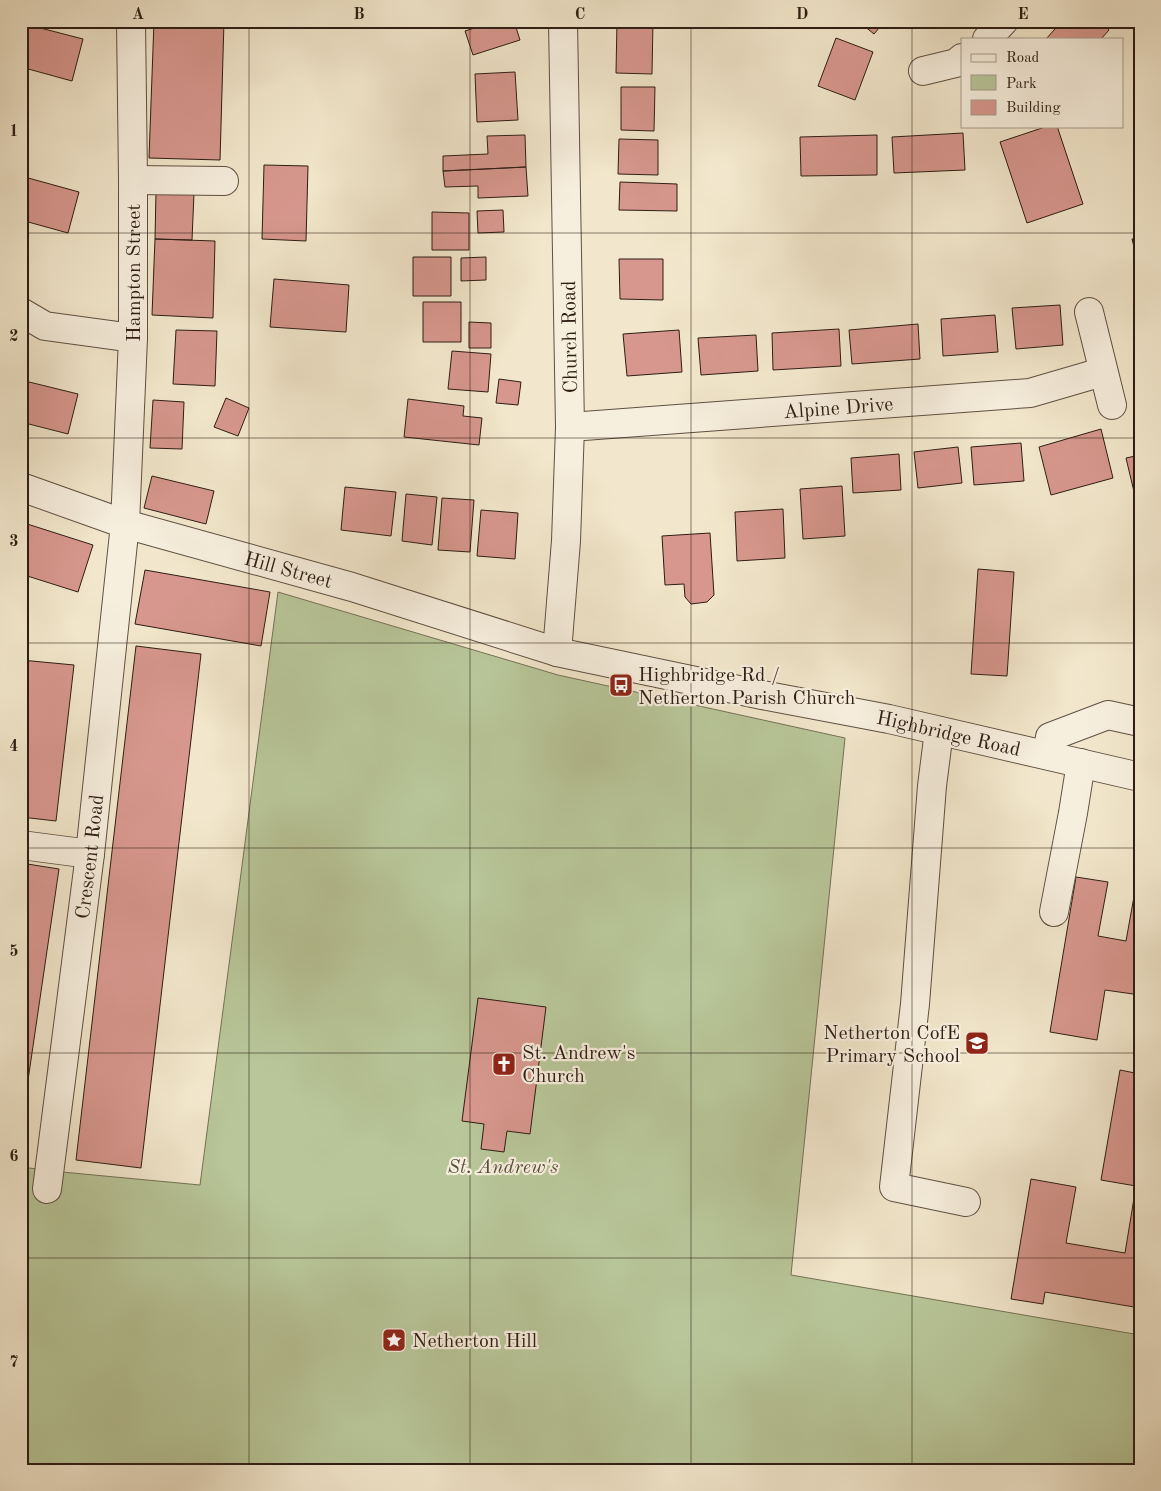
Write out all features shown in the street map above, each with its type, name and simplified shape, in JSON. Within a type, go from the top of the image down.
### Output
[{"type":"street","name":"Hampton Street","points":[[125,524],[133,338],[131,21]]},
{"type":"street","name":"Church Road","points":[[557,652],[566,541],[570,427],[563,21]]},
{"type":"street","points":[[988,38],[1004,21]]},
{"type":"street","points":[[923,71],[956,62],[961,59]]},
{"type":"street","points":[[133,180],[224,181]]},
{"type":"street","points":[[21,312],[45,326],[133,338]]},
{"type":"street","points":[[1089,312],[1102,372],[1112,405]]},
{"type":"street","name":"Alpine Drive","points":[[570,427],[1030,393],[1102,372]]},
{"type":"street","name":"Hill Street","points":[[21,486],[125,524],[352,587],[557,652]]},
{"type":"street","name":"Crescent Road","points":[[47,1189],[90,854],[125,524]]},
{"type":"street","name":"Highbridge Road","points":[[557,652],[882,718],[1140,777]]},
{"type":"street","name":"Highbridge Road","points":[[1046,755],[1050,737],[1108,715],[1140,722]]},
{"type":"street","points":[[939,731],[932,786],[915,1004],[894,1187],[966,1202]]},
{"type":"street","points":[[1054,912],[1081,763]]},
{"type":"street","points":[[21,845],[90,854]]},
{"type":"green space","name":"St. Andrew's","points":[[278,592],[558,675],[845,738],[791,1275],[1140,1335],[1140,1470],[21,1470],[21,1167],[200,1185]]},
{"type":"building","points":[[154,21],[224,21],[220,160],[149,158]]},
{"type":"building","points":[[497,21],[514,21],[520,40],[473,55],[465,31]]},
{"type":"building","points":[[617,21],[653,21],[652,74],[616,73]]},
{"type":"building","points":[[858,21],[885,21],[874,34]]},
{"type":"building","points":[[1062,21],[1101,21],[1109,30],[1102,38],[1047,38]]},
{"type":"building","points":[[21,23],[83,39],[72,81],[21,67]]},
{"type":"building","points":[[836,38],[873,52],[855,100],[818,86]]},
{"type":"building","points":[[515,72],[518,120],[477,122],[475,74]]},
{"type":"building","points":[[621,87],[655,87],[654,131],[621,130]]},
{"type":"building","points":[[1042,128],[1058,128],[1083,204],[1027,223],[1000,142]]},
{"type":"building","points":[[963,133],[965,170],[894,173],[892,137]]},
{"type":"building","points":[[525,135],[526,167],[443,171],[443,156],[488,154],[487,136]]},
{"type":"building","points":[[877,135],[877,175],[801,176],[800,137]]},
{"type":"building","points":[[619,139],[658,140],[658,175],[618,174]]},
{"type":"building","points":[[264,165],[308,166],[306,241],[262,239]]},
{"type":"building","points":[[526,167],[528,196],[478,198],[478,186],[445,187],[443,171]]},
{"type":"building","points":[[21,176],[79,192],[68,233],[21,220]]},
{"type":"building","points":[[620,182],[677,184],[677,211],[619,210]]},
{"type":"building","points":[[156,192],[194,193],[192,240],[155,239]]},
{"type":"building","points":[[503,210],[504,232],[478,233],[477,211]]},
{"type":"building","points":[[432,212],[469,213],[469,250],[432,250]]},
{"type":"building","points":[[1140,237],[1140,271],[1132,239]]},
{"type":"building","points":[[155,239],[215,241],[213,318],[152,315]]},
{"type":"building","points":[[413,257],[451,257],[451,296],[413,296]]},
{"type":"building","points":[[486,257],[486,280],[461,281],[461,258]]},
{"type":"building","points":[[619,259],[663,259],[663,300],[620,299]]},
{"type":"building","points":[[274,279],[349,285],[346,332],[270,327]]},
{"type":"building","points":[[423,302],[461,302],[461,342],[423,342]]},
{"type":"building","points":[[1060,305],[1063,345],[1016,349],[1012,308]]},
{"type":"building","points":[[995,315],[998,352],[943,356],[941,319]]},
{"type":"building","points":[[469,322],[491,323],[491,348],[469,348]]},
{"type":"building","points":[[918,324],[920,359],[852,364],[849,330]]},
{"type":"building","points":[[839,329],[841,366],[773,370],[772,333]]},
{"type":"building","points":[[176,330],[217,331],[215,386],[173,384]]},
{"type":"building","points":[[679,330],[682,372],[627,376],[623,334]]},
{"type":"building","points":[[756,335],[758,371],[701,375],[698,338]]},
{"type":"building","points":[[452,351],[491,354],[488,392],[448,389]]},
{"type":"building","points":[[499,379],[521,382],[518,405],[496,403]]},
{"type":"building","points":[[21,380],[78,394],[68,434],[21,422]]},
{"type":"building","points":[[226,398],[249,408],[238,436],[214,427]]},
{"type":"building","points":[[408,399],[464,406],[463,416],[482,418],[479,445],[404,437]]},
{"type":"building","points":[[153,400],[184,402],[182,449],[150,448]]},
{"type":"building","points":[[1101,429],[1113,478],[1051,495],[1039,447]]},
{"type":"building","points":[[1021,443],[1024,481],[974,485],[971,447]]},
{"type":"building","points":[[958,447],[962,483],[918,488],[914,452]]},
{"type":"building","points":[[899,454],[901,490],[853,493],[851,458]]},
{"type":"building","points":[[1140,455],[1140,495],[1135,496],[1126,458]]},
{"type":"building","points":[[152,476],[214,491],[206,524],[144,508]]},
{"type":"building","points":[[842,486],[845,536],[803,539],[800,489]]},
{"type":"building","points":[[345,487],[396,492],[391,536],[341,530]]},
{"type":"building","points":[[406,494],[437,497],[432,545],[402,541]]},
{"type":"building","points":[[442,498],[474,500],[470,552],[438,550]]},
{"type":"building","points":[[783,509],[785,558],[737,561],[735,512]]},
{"type":"building","points":[[481,510],[518,513],[515,559],[477,556]]},
{"type":"building","points":[[21,522],[93,545],[78,592],[21,574]]},
{"type":"building","points":[[710,533],[714,595],[707,602],[691,604],[685,597],[684,584],[665,585],[662,536]]},
{"type":"building","points":[[978,569],[1014,572],[1007,676],[971,674]]},
{"type":"building","points":[[145,570],[270,592],[261,646],[135,624]]},
{"type":"building","points":[[136,646],[201,654],[141,1168],[76,1160]]},
{"type":"building","points":[[21,660],[74,665],[56,821],[21,817]]},
{"type":"building","points":[[21,863],[59,869],[21,1128]]},
{"type":"building","points":[[1140,863],[1140,995],[1105,990],[1097,1040],[1050,1032],[1076,877],[1108,882],[1098,936],[1126,941]]},
{"type":"building","name":"St. Andrew's Church","points":[[478,998],[546,1007],[530,1134],[507,1131],[504,1152],[481,1149],[484,1124],[462,1121]]},
{"type":"building","points":[[1120,1070],[1140,1074],[1140,1308],[1045,1292],[1043,1304],[1011,1299],[1031,1179],[1076,1187],[1066,1243],[1125,1253],[1136,1186],[1101,1180]]},
{"type":"place","name":"Highbridge Rd / Netherton Parish Church","points":[[621,685]]},
{"type":"place","name":"Netherton CofE Primary School","points":[[977,1043]]},
{"type":"place","name":"St. Andrew's Church","points":[[504,1064]]},
{"type":"place","name":"Netherton Hill","points":[[394,1340]]}]
